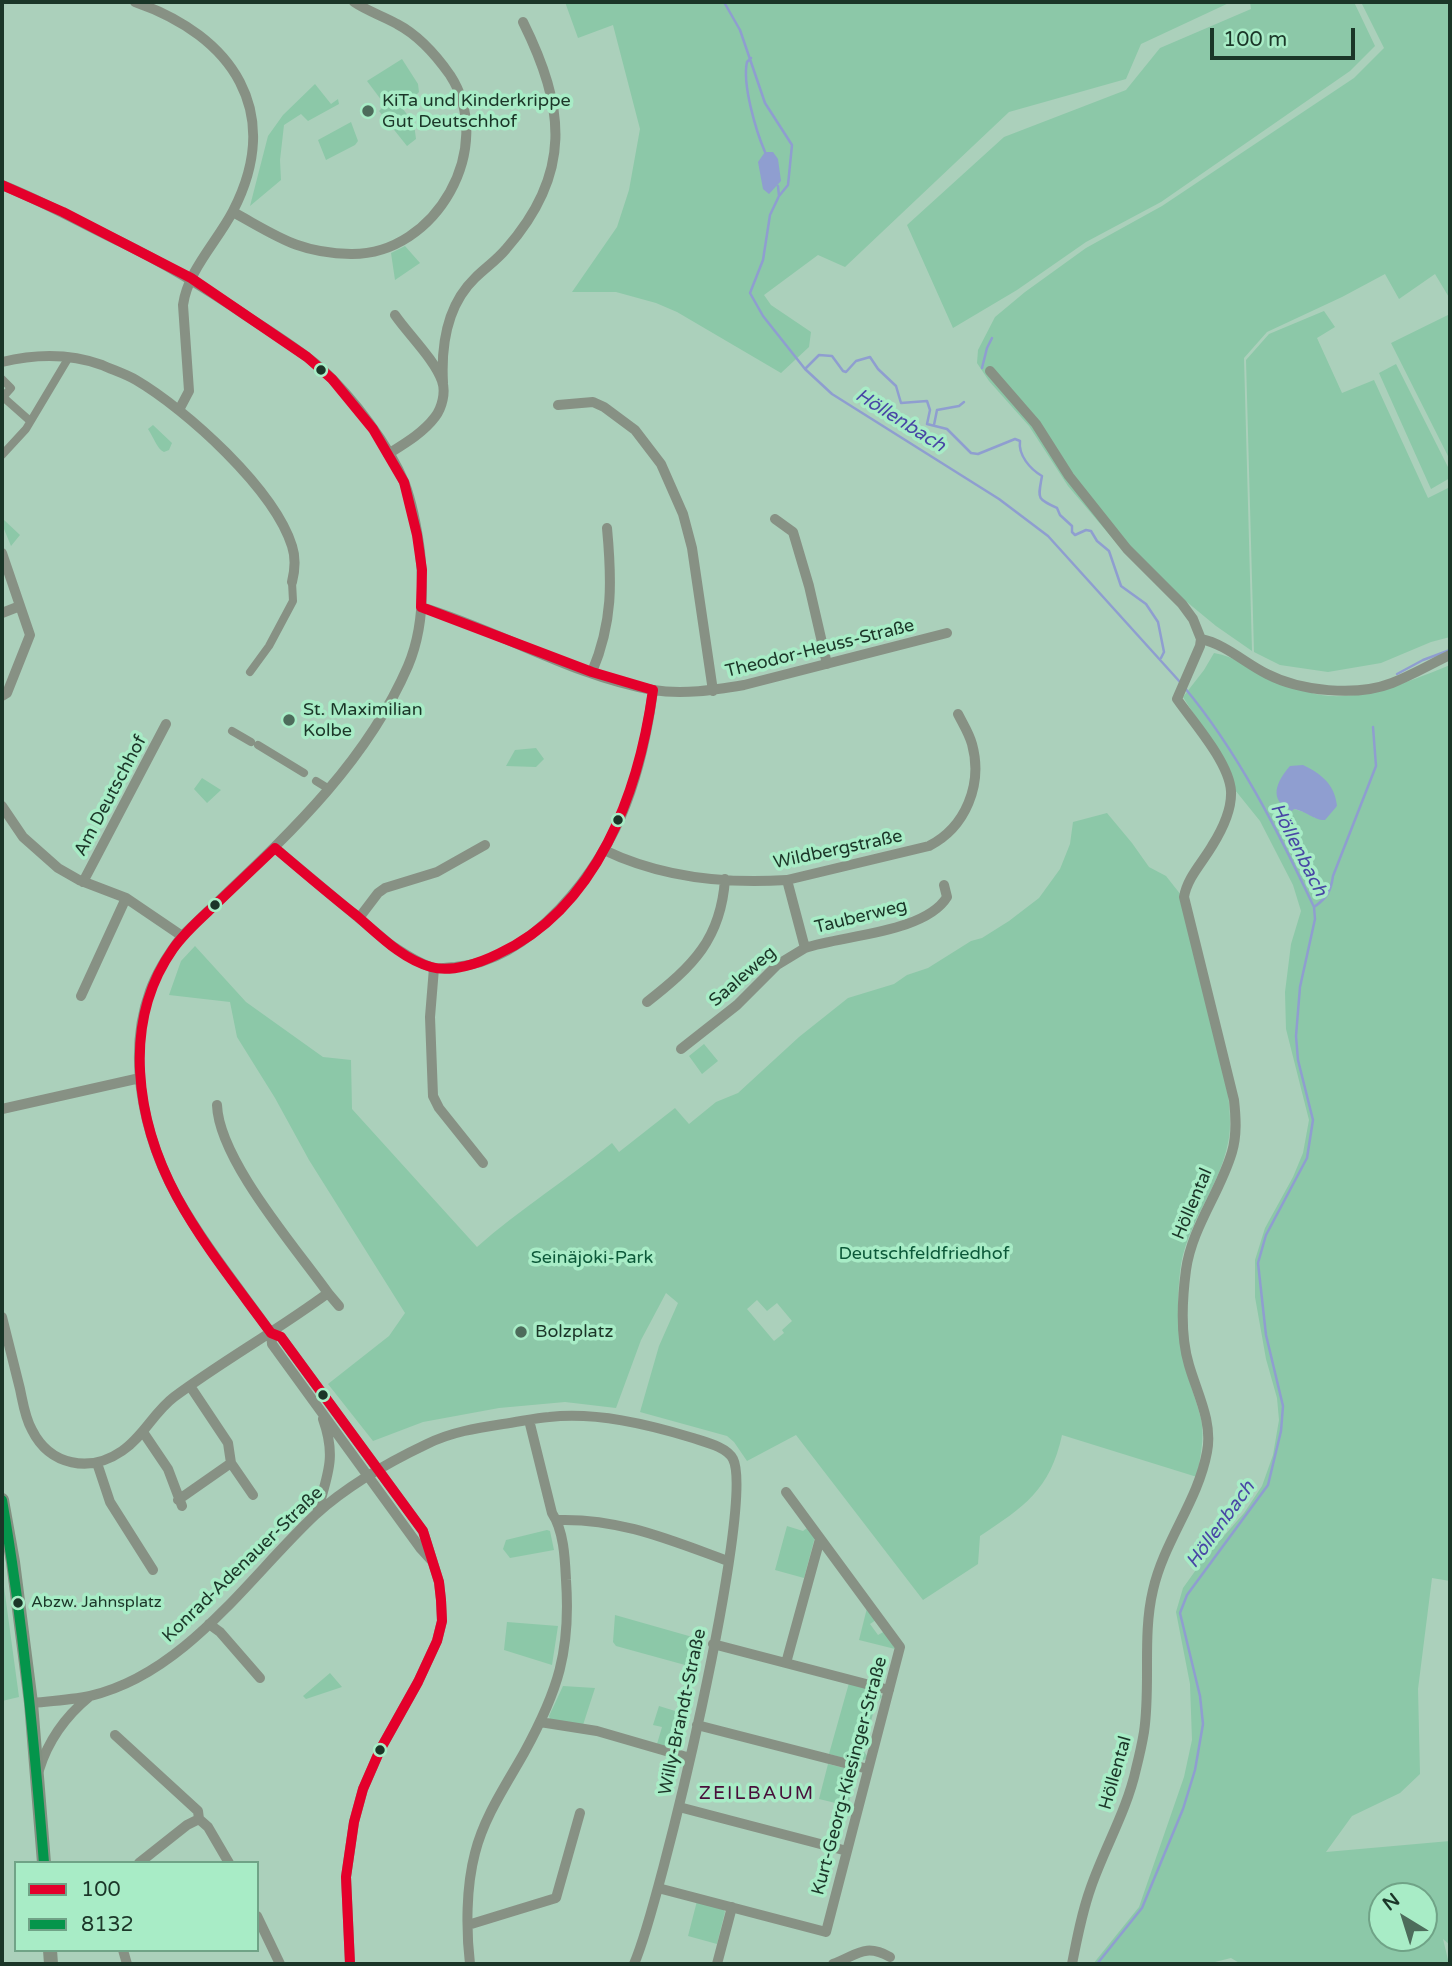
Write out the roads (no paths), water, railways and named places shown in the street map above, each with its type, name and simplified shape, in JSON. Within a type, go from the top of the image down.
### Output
[{"type":"main road","points":[[2,1500],[13,1562],[31,1703],[44,1861]]},
{"type":"street","points":[[135,2],[178,21],[197,34],[232,68],[243,88],[253,120],[253,159],[245,185],[233,212],[191,278],[185,293],[183,305],[190,391],[179,410]]},
{"type":"street","points":[[233,212],[286,242],[323,252],[353,254],[382,249],[403,241],[426,224],[445,202],[458,176],[465,146],[464,117],[457,89],[434,55],[417,38],[398,24],[354,2]]},
{"type":"street","points":[[388,454],[422,431],[435,418],[443,396],[443,348],[452,315],[468,286],[507,249],[518,234],[544,191],[554,162],[556,131],[552,94],[540,58],[523,22]]},
{"type":"street","points":[[2,184],[191,278],[319,367],[358,409],[404,482],[413,513],[422,570],[421,607],[415,644],[398,684],[373,730],[329,789],[275,848],[182,936],[164,962],[149,992],[141,1036],[140,1078],[148,1123],[170,1184],[195,1226],[271,1333],[272,1344],[431,1560]]},
{"type":"street","points":[[395,315],[443,383]]},
{"type":"street","points":[[2,362],[49,355],[69,357],[99,364],[135,380],[179,410],[229,457],[277,514],[292,546],[295,569],[292,582],[293,601],[270,646],[250,673]]},
{"type":"street","points":[[2,455],[26,429],[69,357]]},
{"type":"street","points":[[990,371],[1032,418],[1069,476],[1127,549],[1194,619],[1201,639],[1212,641],[1267,674],[1319,689],[1367,688],[1390,684],[1450,655]]},
{"type":"street","points":[[2,379],[10,388],[3,397],[29,420]]},
{"type":"street","points":[[558,405],[593,402],[604,407],[635,430],[661,464],[683,514],[692,548],[713,691]]},
{"type":"street","points":[[775,519],[793,532],[827,664]]},
{"type":"street","points":[[592,673],[606,631],[611,603],[607,528]]},
{"type":"street","points":[[2,553],[30,635],[7,693],[2,696]]},
{"type":"street","points":[[2,613],[20,606]]},
{"type":"street","name":"Theodor-Heuss-Straße","points":[[421,607],[592,673],[653,690],[713,691],[771,679],[947,633]]},
{"type":"street","name":"Höllental","points":[[1072,1964],[1091,1886],[1136,1773],[1144,1731],[1153,1589],[1170,1545],[1201,1480],[1208,1448],[1206,1421],[1188,1362],[1183,1317],[1184,1287],[1192,1245],[1203,1215],[1222,1180],[1233,1151],[1237,1128],[1234,1100],[1184,897],[1190,879],[1222,828],[1231,786],[1218,758],[1177,699],[1201,639]]},
{"type":"street","points":[[275,848],[406,955],[434,968],[460,967],[482,962],[519,942],[543,924],[589,875],[626,805],[640,763],[653,690]]},
{"type":"street","name":"Wildbergstraße","points":[[604,850],[634,863],[670,872],[725,879],[787,880],[929,846],[949,834],[966,809],[974,778],[972,745],[958,714]]},
{"type":"street","name":"Am Deutschhof","points":[[83,881],[166,724]]},
{"type":"street","points":[[232,731],[304,773]]},
{"type":"street","points":[[316,781],[329,789]]},
{"type":"street","points":[[2,806],[14,827],[34,849],[58,868],[126,898],[182,936]]},
{"type":"street","points":[[359,918],[385,888],[437,873],[485,845]]},
{"type":"street","points":[[648,1002],[680,976],[702,953],[721,910],[725,879]]},
{"type":"street","name":"Saaleweg","points":[[681,1049],[737,1005],[777,965],[805,948],[787,880]]},
{"type":"street","name":"Tauberweg","points":[[805,948],[917,920],[943,903],[947,897],[944,886]]},
{"type":"street","points":[[82,996],[126,898]]},
{"type":"street","points":[[434,968],[430,1017],[433,1097],[483,1163]]},
{"type":"street","points":[[2,1110],[140,1078]]},
{"type":"street","points":[[217,1105],[222,1130],[237,1163],[339,1306]]},
{"type":"street","points":[[2,1317],[27,1416],[36,1438],[46,1450],[61,1460],[77,1464],[97,1463],[125,1449],[166,1404],[190,1386],[328,1293]]},
{"type":"street","points":[[271,1333],[281,1337],[423,1531],[439,1582],[442,1621],[437,1641],[371,1769],[352,1829],[346,1877],[350,1964]]},
{"type":"street","points":[[190,1386],[228,1443],[231,1463],[253,1495]]},
{"type":"street","points":[[317,1514],[331,1460],[328,1434],[319,1409]]},
{"type":"street","name":"Konrad-Adenauer-Straße","points":[[31,1703],[91,1695],[131,1681],[152,1669],[192,1640],[317,1514],[368,1477],[445,1436],[471,1429],[567,1416],[628,1422],[699,1441],[726,1451],[734,1462]]},
{"type":"street","points":[[470,1964],[467,1933],[475,1851],[491,1811],[540,1722],[558,1683],[567,1628],[565,1563],[557,1520],[552,1513],[529,1420]]},
{"type":"street","points":[[143,1432],[168,1469],[180,1503],[231,1463]]},
{"type":"street","name":"Willy-Brandt-Straße","points":[[634,1964],[658,1888],[679,1807],[713,1644],[735,1512],[737,1475],[734,1462]]},
{"type":"street","points":[[97,1463],[110,1502],[153,1570]]},
{"type":"street","name":"Kurt-Georg-Kiesinger-Straße","points":[[658,1888],[826,1932],[900,1647],[786,1492]]},
{"type":"street","points":[[557,1520],[625,1525],[728,1561]]},
{"type":"street","points":[[786,1663],[820,1539]]},
{"type":"street","points":[[209,1623],[260,1678]]},
{"type":"street","points":[[713,1644],[889,1690]]},
{"type":"street","name":"Konrad-Adenauer-Straße","points":[[38,1774],[44,1754],[60,1729],[77,1707],[91,1695]]},
{"type":"street","points":[[540,1722],[597,1731],[690,1758]]},
{"type":"street","points":[[696,1725],[868,1769]]},
{"type":"street","points":[[115,1735],[198,1811],[199,1819],[208,1828],[228,1861]]},
{"type":"street","points":[[679,1807],[847,1851]]},
{"type":"street","points":[[468,1924],[556,1898],[580,1813]]},
{"type":"street","points":[[142,1861],[187,1825],[199,1819]]},
{"type":"street","points":[[717,1964],[732,1907]]},
{"type":"street","points":[[259,1920],[280,1964]]},
{"type":"street","points":[[833,1964],[864,1950],[877,1950],[890,1957]]},
{"type":"water","points":[[765,152],[773,152],[778,159],[781,181],[769,194],[763,189],[758,162]]},
{"type":"water","points":[[1303,765],[1322,776],[1334,792],[1337,806],[1325,820],[1284,807],[1277,796],[1278,784],[1290,766]]},
{"type":"waterway","name":"Höllenbach","points":[[724,2],[740,30],[765,103],[792,145],[788,185],[770,215],[763,260],[750,293],[763,316],[805,369],[832,394],[999,499],[1048,536],[1180,682]]},
{"type":"waterway","points":[[751,58],[747,62],[746,82],[754,120],[765,152]]},
{"type":"waterway","name":"Höllenbach","points":[[778,186],[779,196]]},
{"type":"waterway","points":[[982,368],[992,338]]},
{"type":"waterway","points":[[805,369],[819,355],[832,356],[846,372],[856,361],[870,357],[896,386],[901,403],[927,401],[930,410],[927,424],[947,429],[971,453],[978,454],[1015,439],[1020,441],[1026,461],[1042,476],[1039,494],[1042,500],[1057,508],[1060,515],[1072,526],[1075,535],[1086,530],[1091,531],[1097,541],[1109,551],[1121,586],[1146,604],[1158,622],[1164,652],[1161,658]]},
{"type":"waterway","points":[[934,425],[937,410],[959,406],[964,402]]},
{"type":"waterway","points":[[1397,674],[1450,650]]},
{"type":"waterway","name":"Höllenbach","points":[[1097,1964],[1142,1908],[1183,1809],[1195,1770],[1203,1724],[1200,1696],[1180,1613],[1187,1595],[1268,1485],[1281,1431],[1283,1406],[1266,1335],[1258,1263],[1266,1235],[1307,1158],[1313,1120],[1298,1060],[1296,1036],[1300,987],[1315,919],[1314,907],[1271,821],[1239,765],[1184,687]]},
{"type":"waterway","points":[[1314,907],[1330,890],[1376,766],[1373,727]]},
{"type":"place","name":"KiTa und Kinderkrippe Gut Deutschhof","points":[[368,111]]},
{"type":"place","name":"St. Maximilian Kolbe","points":[[289,720]]},
{"type":"place","name":"Bolzplatz","points":[[521,1332]]},
{"type":"place","name":"Abzw. Jahnsplatz","points":[[18,1603]]},
{"type":"district","name":"ZEILBAUM","points":[[757,1794]]},
{"type":"park label","name":"Deutschfeldfriedhof","points":[[924,1254]]},
{"type":"park label","name":"Seinäjoki-Park","points":[[592,1258]]}]
